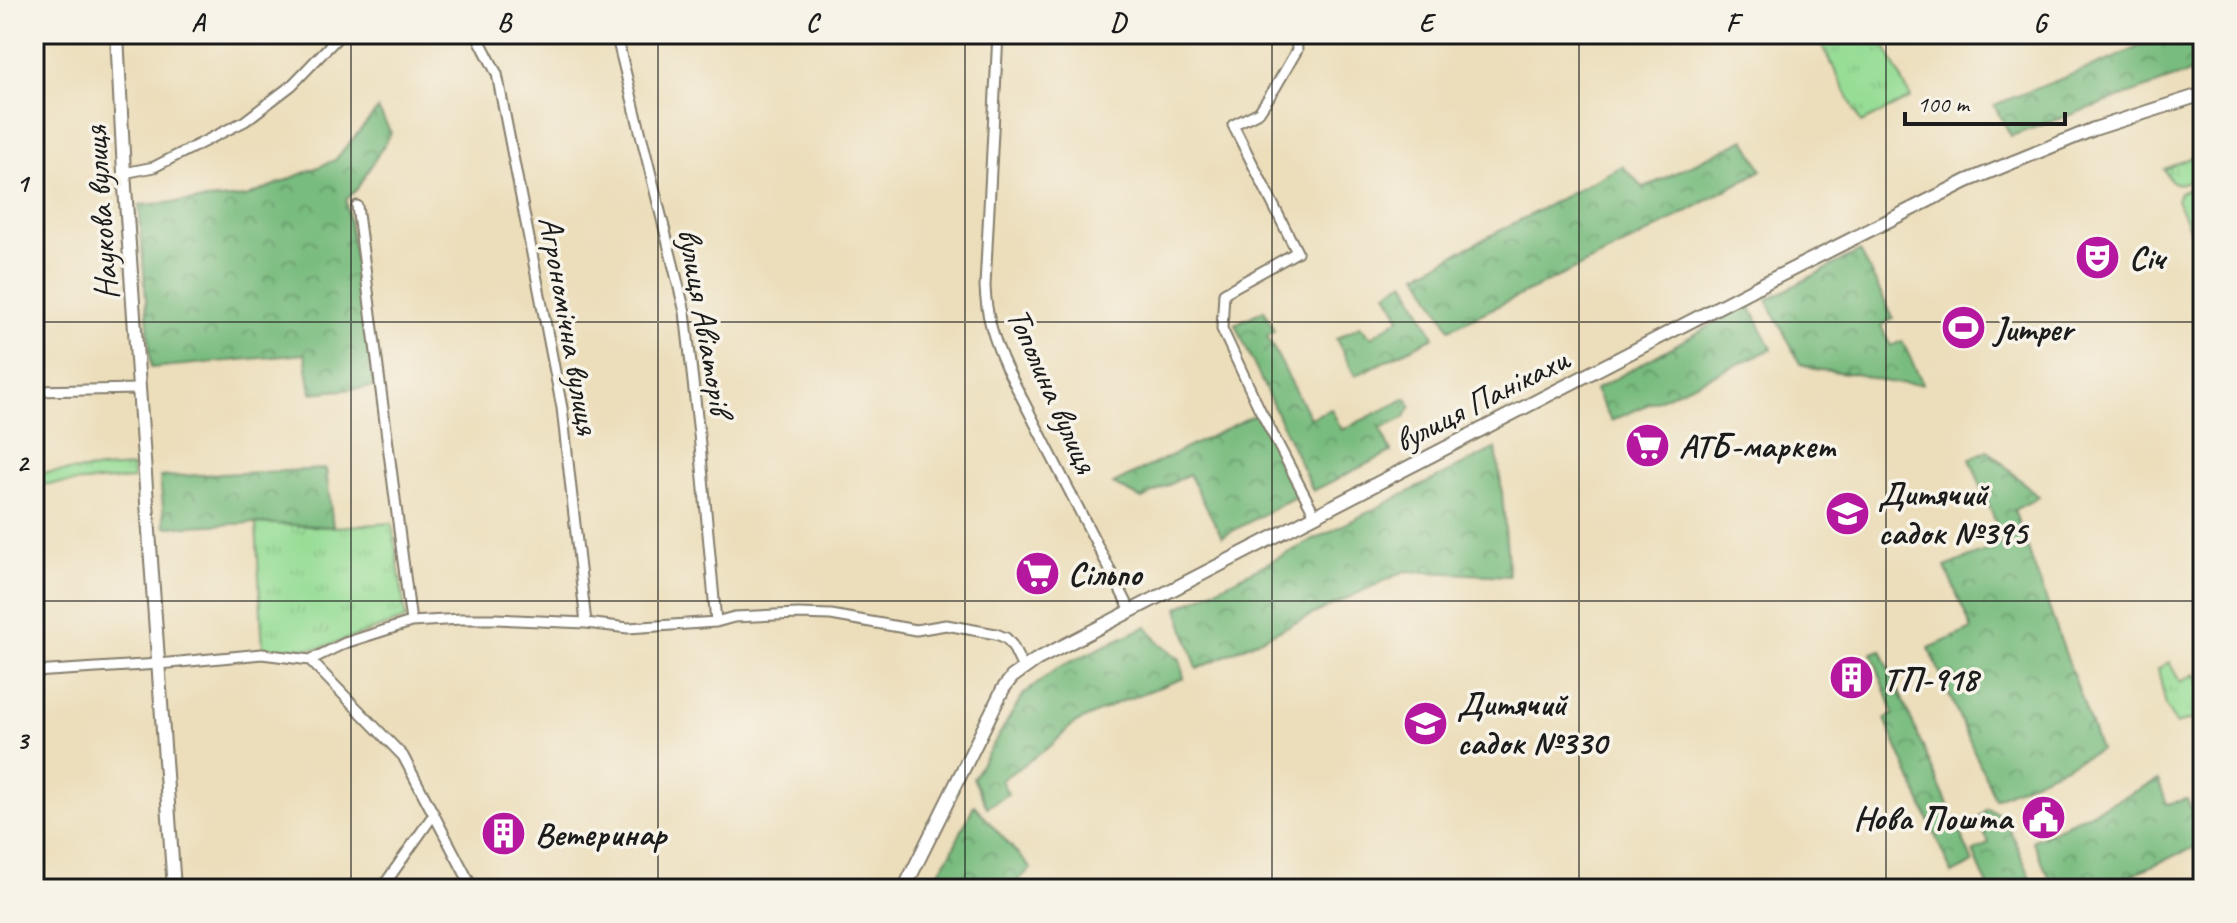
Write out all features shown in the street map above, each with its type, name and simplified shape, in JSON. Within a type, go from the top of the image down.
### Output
[{"type":"street","name":"Наукова вулиця","points":[[117,34],[174,889]]},
{"type":"street","points":[[124,173],[154,167],[245,121],[292,85],[341,34]]},
{"type":"street","name":"вулиця Авіаторів","points":[[616,34],[685,312],[716,622]]},
{"type":"street","name":"Тополина вулиця","points":[[998,34],[985,286],[988,320],[1006,367],[1131,611]]},
{"type":"street","points":[[1296,34],[1297,50],[1259,112],[1233,125],[1297,252],[1224,293],[1222,329],[1315,515]]},
{"type":"street","name":"Агрономічна вулиця","points":[[480,41],[497,74],[562,408],[586,623]]},
{"type":"street","name":"вулиця Панікахи","points":[[904,889],[997,701],[1012,677],[1023,668],[1967,181],[2081,134],[2203,94]]},
{"type":"street","points":[[357,206],[411,622]]},
{"type":"street","points":[[34,391],[139,389]]},
{"type":"street","points":[[34,672],[262,654],[310,660],[345,643],[411,622],[472,619],[586,623],[628,628],[798,614],[831,615],[916,630],[936,625],[955,626],[1006,638],[1023,668]]},
{"type":"street","points":[[310,660],[403,756],[473,889]]},
{"type":"street","points":[[368,889],[384,887],[434,814]]},
{"type":"green space","points":[[1817,34],[1879,34],[1911,98],[1861,123]]},
{"type":"green space","points":[[2166,34],[2203,34],[2203,68],[2011,136],[1994,105],[2117,57]]},
{"type":"green space","points":[[378,109],[391,133],[357,189],[346,200],[374,387],[311,393],[305,354],[151,368],[139,205],[246,197],[335,160]]},
{"type":"green space","points":[[1745,139],[1762,170],[1639,238],[1450,329],[1418,274],[1622,166],[1644,188]]},
{"type":"green space","points":[[2203,153],[2203,174],[2185,182],[2172,181],[2164,169]]},
{"type":"green space","points":[[2187,189],[2200,205],[2203,240],[2194,240],[2177,200],[2180,192]]},
{"type":"green space","points":[[1860,251],[1893,318],[1881,326],[1891,346],[1902,341],[1923,384],[1892,383],[1800,364],[1767,300]]},
{"type":"green space","points":[[1405,281],[1434,337],[1355,376],[1336,339],[1360,326],[1371,337],[1400,318],[1387,292]]},
{"type":"green space","points":[[1749,304],[1772,349],[1611,421],[1595,390]]},
{"type":"green space","points":[[1264,310],[1274,331],[1267,336],[1310,418],[1331,409],[1342,430],[1407,398],[1411,406],[1404,418],[1383,428],[1379,426],[1391,452],[1313,491],[1235,324]]},
{"type":"green space","points":[[1258,413],[1300,494],[1222,537],[1189,474],[1142,499],[1113,484]]},
{"type":"green space","points":[[1496,448],[1509,576],[1405,571],[1197,669],[1178,608]]},
{"type":"green space","points":[[1988,450],[2039,497],[2014,510],[2100,750],[1995,799],[1929,648],[1972,629],[1945,567],[2004,543],[1970,459]]},
{"type":"green space","points":[[133,467],[133,479],[34,485],[34,473]]},
{"type":"green space","points":[[326,469],[333,527],[256,523],[165,527],[160,477]]},
{"type":"green space","points":[[256,523],[333,527],[392,523],[406,619],[321,648],[263,649]]},
{"type":"green space","points":[[1147,626],[1162,646],[1180,659],[1184,678],[1117,703],[1072,725],[1052,745],[1001,780],[1008,794],[987,807],[973,778],[1023,695],[1057,668]]},
{"type":"green space","points":[[1881,650],[1973,863],[1952,874],[1885,719],[1894,714],[1872,653]]},
{"type":"green space","points":[[2169,662],[2180,682],[2195,674],[2203,691],[2203,715],[2176,725],[2166,706],[2158,669]]},
{"type":"green space","points":[[2158,780],[2167,804],[2187,799],[2202,844],[2099,889],[2055,889],[2032,841]]},
{"type":"green space","points":[[974,805],[1031,869],[1008,889],[928,889],[952,851]]},
{"type":"green space","points":[[1987,809],[2003,815],[2036,889],[1989,889],[1973,852],[1989,843],[1977,819]]},
{"type":"place","name":"Січ","points":[[2098,257]]},
{"type":"place","name":"Jumper","points":[[1963,328]]},
{"type":"place","name":"АТБ-маркет","points":[[1648,445]]},
{"type":"place","name":"Дитячий садок №395","points":[[1847,513]]},
{"type":"place","name":"Сільпо","points":[[1037,573]]},
{"type":"place","name":"ТП-918","points":[[1852,678]]},
{"type":"place","name":"Дитячий садок №330","points":[[1426,723]]},
{"type":"place","name":"Нова Пошта","points":[[2043,817]]},
{"type":"place","name":"Ветеринар","points":[[504,833]]}]
